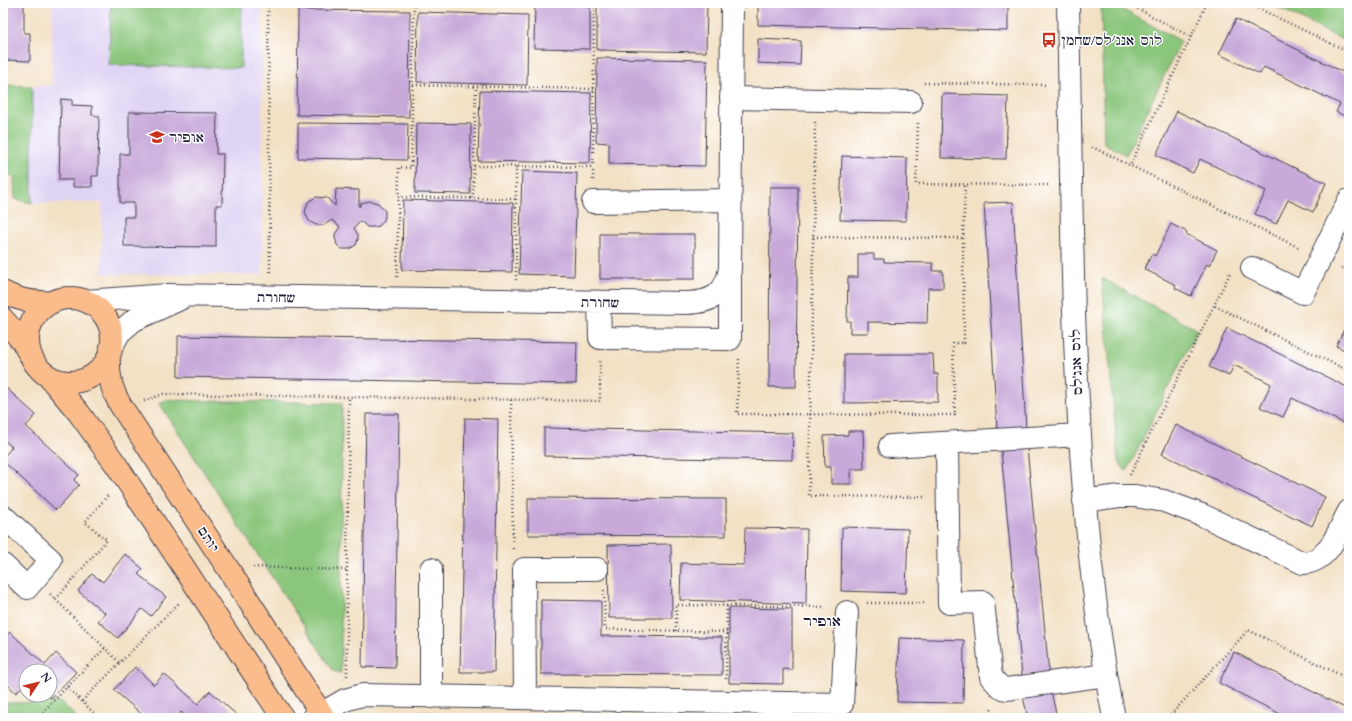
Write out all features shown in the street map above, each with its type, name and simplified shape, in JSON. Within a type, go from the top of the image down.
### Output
[{"type":"main road","points":[[3,291],[20,300],[30,302],[53,302],[69,298],[85,301],[92,304],[104,316],[111,332],[110,352],[100,369],[86,379],[79,381],[63,382],[48,376]]},
{"type":"main road","points":[[31,357],[28,341],[31,325],[39,311],[53,302]]},
{"type":"main road","points":[[5,324],[22,341],[35,364],[48,376],[79,413],[124,476],[283,718]]},
{"type":"main road","name":"יותם","points":[[110,352],[108,368],[110,384],[116,398],[227,567],[320,717]]},
{"type":"street","name":"שחורת","points":[[85,301],[156,295],[687,303],[705,301],[712,298],[722,290],[726,284],[730,268],[732,3]]},
{"type":"street","name":"לוס אנג'לס","points":[[1068,3],[1071,185],[1080,435],[1084,501],[1095,603],[1114,718]]},
{"type":"street","points":[[731,98],[911,102]]},
{"type":"street","points":[[593,202],[730,200]]},
{"type":"street","points":[[1252,268],[1304,293],[1349,200]]},
{"type":"street","points":[[599,302],[600,338],[730,340],[730,268]]},
{"type":"street","name":"שחורת","points":[[110,352],[119,333],[134,320],[186,296]]},
{"type":"street","points":[[890,446],[1080,435]]},
{"type":"street","points":[[951,442],[948,497],[949,603],[983,602],[991,678],[1001,688],[1007,689],[1106,675]]},
{"type":"street","points":[[1084,501],[1119,496],[1150,498],[1177,505],[1202,515],[1303,563],[1318,560],[1326,553],[1349,511]]},
{"type":"street","points":[[3,516],[51,560],[27,588],[3,565]]},
{"type":"street","points":[[431,569],[431,697]]},
{"type":"street","points":[[525,698],[524,569],[597,570]]},
{"type":"street","points":[[320,717],[352,697],[362,695],[525,698],[677,710],[726,702],[842,704],[847,610]]},
{"type":"path","points":[[268,3],[270,297]]},
{"type":"path","points":[[396,299],[399,167],[411,168],[414,3]]},
{"type":"path","points":[[593,202],[594,3]]},
{"type":"path","points":[[1127,3],[1191,37]]},
{"type":"path","points":[[1130,166],[1207,3]]},
{"type":"path","points":[[1247,3],[1349,52]]},
{"type":"path","points":[[924,83],[1069,85]]},
{"type":"path","points":[[413,85],[594,90]]},
{"type":"path","points":[[474,198],[476,86]]},
{"type":"path","points":[[815,100],[809,496],[948,497]]},
{"type":"path","points":[[911,102],[918,102],[916,184],[1071,185]]},
{"type":"path","points":[[1070,136],[1321,258]]},
{"type":"path","points":[[474,166],[593,167]]},
{"type":"path","points":[[515,300],[517,199],[516,166]]},
{"type":"path","points":[[951,442],[955,415],[953,343],[964,343],[963,238],[965,185]]},
{"type":"path","points":[[398,197],[517,199]]},
{"type":"path","points":[[813,237],[963,238]]},
{"type":"path","points":[[1119,496],[1237,260],[1252,268]]},
{"type":"path","points":[[1214,306],[1349,371]]},
{"type":"path","points":[[124,410],[163,394],[600,401],[600,338]]},
{"type":"path","points":[[730,340],[739,352],[737,414],[955,415]]},
{"type":"path","points":[[349,397],[346,673],[352,697]]},
{"type":"path","points":[[511,400],[513,554],[524,569]]},
{"type":"path","points":[[56,599],[107,540],[85,522],[124,476]]},
{"type":"path","points":[[227,567],[346,570]]},
{"type":"path","points":[[597,570],[604,568],[605,629],[727,632]]},
{"type":"path","points":[[35,578],[119,662]]},
{"type":"path","points":[[82,701],[196,586]]},
{"type":"path","points":[[676,631],[676,605],[847,610],[847,603],[949,603]]},
{"type":"path","points":[[726,702],[727,606]]},
{"type":"path","points":[[1168,718],[1248,630],[1349,679]]},
{"type":"path","points":[[37,718],[105,648]]},
{"type":"path","points":[[67,687],[99,718]]},
{"type":"path","points":[[842,704],[853,715],[988,718]]},
{"type":"shaded area","points":[[52,3],[262,3],[262,275],[102,274],[102,203],[32,203],[32,86],[52,85]]},
{"type":"green space","points":[[111,3],[242,3],[241,68],[109,65]]},
{"type":"green space","points":[[1101,3],[1110,3],[1181,41],[1126,155],[1104,143]]},
{"type":"green space","points":[[1269,3],[1349,3],[1349,43]]},
{"type":"green space","points":[[3,85],[32,86],[32,203],[15,199],[14,176],[3,175]]},
{"type":"green space","points":[[1102,278],[1197,330],[1127,471],[1118,460]]},
{"type":"green space","points":[[167,400],[342,403],[341,673],[335,672],[332,669],[159,403]]},
{"type":"green space","points":[[61,702],[77,718],[3,718],[3,703]]},
{"type":"building","points":[[3,3],[24,3],[24,33],[30,33],[30,61],[3,60]]},
{"type":"building","points":[[535,3],[590,3],[590,49],[534,48]]},
{"type":"building","points":[[597,3],[707,3],[706,52],[597,50]]},
{"type":"building","points":[[758,3],[1008,3],[1008,31],[758,25]]},
{"type":"building","points":[[298,10],[410,11],[409,117],[297,115]]},
{"type":"building","points":[[418,12],[528,15],[527,85],[417,82]]},
{"type":"building","points":[[1236,19],[1349,75],[1349,118],[1336,112],[1340,104],[1264,67],[1260,74],[1219,54]]},
{"type":"building","points":[[758,39],[801,41],[800,65],[758,63]]},
{"type":"building","points":[[597,58],[707,60],[705,166],[609,164],[609,143],[596,142]]},
{"type":"building","points":[[480,91],[591,93],[590,163],[478,161]]},
{"type":"building","points":[[942,94],[1008,96],[1006,159],[941,158]]},
{"type":"building","points":[[61,99],[72,100],[72,105],[92,106],[92,115],[99,116],[98,176],[92,176],[92,187],[73,187],[73,180],[59,180]]},
{"type":"building","points":[[1177,111],[1326,183],[1313,212],[1288,200],[1276,224],[1255,214],[1266,191],[1200,159],[1193,173],[1156,155]]},
{"type":"building","points":[[129,112],[217,113],[216,154],[223,154],[222,205],[216,205],[216,247],[124,246],[124,217],[134,217],[134,203],[120,203],[120,154],[129,154]]},
{"type":"building","points":[[298,123],[408,124],[407,160],[298,158]]},
{"type":"building","points":[[416,123],[471,124],[470,194],[415,193]]},
{"type":"building","points":[[842,156],[907,158],[906,221],[840,220]]},
{"type":"building","points":[[522,171],[577,173],[574,276],[519,274]]},
{"type":"building","points":[[770,187],[798,187],[796,387],[769,387]]},
{"type":"building","points":[[336,189],[359,190],[359,207],[361,203],[370,201],[378,203],[385,211],[384,220],[379,226],[367,227],[361,221],[354,228],[358,235],[358,239],[356,245],[349,249],[342,249],[337,245],[335,234],[340,227],[332,220],[324,225],[316,225],[309,221],[305,212],[308,202],[316,197],[327,198],[335,206]]},
{"type":"building","points":[[403,200],[513,203],[512,272],[402,270]]},
{"type":"building","points":[[1013,202],[1026,429],[997,430],[984,203]]},
{"type":"building","points":[[1171,224],[1187,232],[1186,234],[1217,250],[1209,266],[1207,264],[1191,296],[1175,288],[1176,285],[1144,269],[1152,254],[1155,256]]},
{"type":"building","points":[[600,234],[695,234],[695,279],[600,279]]},
{"type":"building","points":[[858,254],[874,254],[874,259],[884,259],[884,262],[933,263],[933,271],[943,271],[943,288],[928,288],[927,323],[868,322],[868,333],[850,333],[850,321],[847,321],[848,277],[858,277]]},
{"type":"building","points":[[1349,319],[1349,352],[1336,346]]},
{"type":"building","points":[[1227,328],[1349,388],[1349,426],[1292,398],[1283,417],[1260,407],[1271,384],[1234,365],[1229,376],[1209,367]]},
{"type":"building","points":[[178,336],[577,342],[576,384],[178,377]]},
{"type":"building","points":[[844,354],[933,354],[934,374],[938,374],[938,402],[844,403]]},
{"type":"building","points":[[3,385],[36,415],[26,426],[79,475],[74,480],[79,485],[56,510],[3,461],[3,458],[12,447],[3,439]]},
{"type":"building","points":[[366,414],[399,414],[395,668],[362,667]]},
{"type":"building","points":[[465,418],[498,419],[494,672],[460,672]]},
{"type":"building","points":[[1176,425],[1325,497],[1312,526],[1162,454]]},
{"type":"building","points":[[544,428],[793,433],[792,460],[544,456]]},
{"type":"building","points":[[848,431],[863,431],[864,469],[851,469],[851,484],[831,484],[831,467],[825,467],[824,436],[848,435]]},
{"type":"building","points":[[1027,448],[1049,673],[1022,676],[1001,450]]},
{"type":"building","points":[[528,498],[726,499],[726,536],[528,535]]},
{"type":"building","points":[[842,527],[908,529],[906,593],[841,591]]},
{"type":"building","points":[[745,528],[807,529],[806,604],[680,600],[681,563],[744,565]]},
{"type":"building","points":[[671,544],[672,618],[609,618],[608,545]]},
{"type":"building","points":[[125,554],[143,569],[138,574],[166,597],[151,616],[142,609],[118,638],[98,621],[105,613],[78,591],[92,574],[103,582]]},
{"type":"building","points":[[541,600],[601,601],[601,636],[722,637],[722,675],[541,674]]},
{"type":"building","points":[[729,608],[792,609],[792,670],[783,669],[783,684],[729,683]]},
{"type":"building","points":[[10,632],[43,663],[18,663],[18,691],[16,693],[3,680],[3,639]]},
{"type":"building","points":[[899,638],[964,640],[963,703],[897,702]]},
{"type":"building","points":[[1234,652],[1349,710],[1349,718],[1288,718],[1219,683]]},
{"type":"building","points":[[56,653],[76,672],[58,691],[58,663],[47,663]]},
{"type":"building","points":[[135,667],[154,685],[164,674],[198,704],[210,691],[240,718],[188,718],[181,712],[175,718],[146,718],[114,690]]},
{"type":"building","points":[[1051,691],[1057,718],[1028,718],[1023,697]]},
{"type":"building","points":[[410,715],[531,717],[531,718],[411,718]]},
{"type":"place","name":"לוס אנג׳לס/שחמן","points":[[1049,40]]},
{"type":"place","name":"אופיר","points":[[157,137]]},
{"type":"district","name":"אופיר","points":[[822,621]]}]
